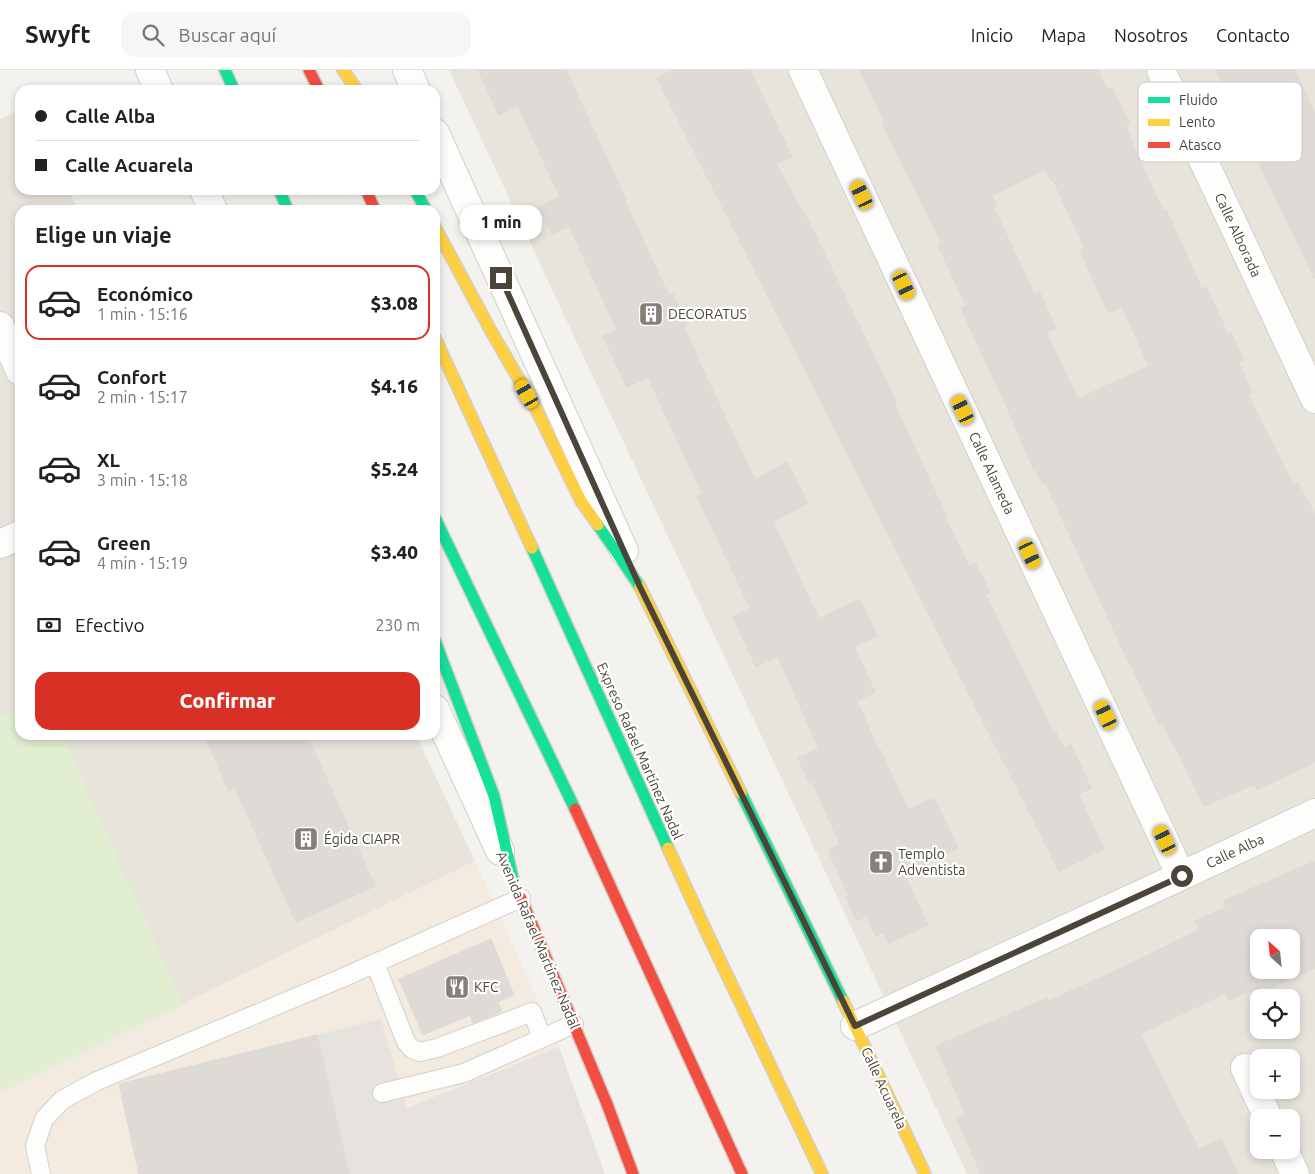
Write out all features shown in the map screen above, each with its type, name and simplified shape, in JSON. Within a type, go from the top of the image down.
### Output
[{"type":"main road","points":[[225,70],[232,85]]},
{"type":"main road","points":[[309,70],[316,85]]},
{"type":"main road","points":[[343,70],[354,85]]},
{"type":"main road","points":[[440,236],[491,332],[536,410],[582,501],[640,587]]},
{"type":"main road","name":"Expreso Rafael Martínez Nadal","points":[[440,349],[708,935],[822,1174]]},
{"type":"main road","points":[[440,528],[584,826],[742,1174]]},
{"type":"main road","name":"Calle Acuarela","points":[[640,587],[855,1026],[925,1174]]},
{"type":"main road","points":[[440,654],[494,796],[517,889]]},
{"type":"main road","name":"Avenida Rafael Martínez Nadal","points":[[517,889],[574,1024],[633,1174]]},
{"type":"street","points":[[150,70],[157,85]]},
{"type":"street","points":[[407,70],[414,85]]},
{"type":"street","name":"Calle Alameda","points":[[803,70],[1182,876]]},
{"type":"street","name":"Calle Alborada","points":[[1161,70],[1167,82]]},
{"type":"street","name":"Calle Acuarela","points":[[440,144],[640,587]]},
{"type":"street","name":"Calle Alborada","points":[[1204,162],[1315,399]]},
{"type":"street","points":[[0,326],[15,360]]},
{"type":"street","points":[[0,544],[15,537]]},
{"type":"street","name":"Avenida Rafael Martínez Nadal","points":[[440,720],[517,889]]},
{"type":"street","name":"Calle Alba","points":[[855,1026],[1315,813]]},
{"type":"street","points":[[1245,1068],[1264,1109]]},
{"type":"street","points":[[1288,1159],[1295,1174]]},
{"type":"lane","points":[[41,1174],[35,1146],[44,1119],[62,1100],[97,1081],[375,964],[517,889]]},
{"type":"lane","points":[[375,964],[406,1042],[412,1049],[420,1052],[437,1048],[532,1012],[542,1038]]},
{"type":"lane","points":[[382,1093],[464,1073],[574,1024]]},
{"type":"shaded area","points":[[449,70],[1315,70],[1315,1174],[967,1174]]},
{"type":"shaded area","points":[[15,112],[15,195],[71,195],[76,205],[15,205],[15,740],[418,740],[475,861],[0,1093],[0,119]]},
{"type":"shaded area","points":[[475,861],[559,1047],[605,1174],[0,1174],[0,1093]]},
{"type":"shaded area","points":[[381,1019],[407,1108],[559,1047],[605,1174],[349,1174],[317,1035]]},
{"type":"green space","points":[[15,709],[15,740],[64,740],[183,1004],[0,1093],[0,716]]},
{"type":"building","points":[[478,70],[566,70],[669,296],[673,294],[687,326],[684,327],[696,355],[755,480],[787,462],[808,503],[773,522],[819,619],[860,599],[877,636],[854,647],[875,692],[857,701],[908,810],[934,798],[958,848],[904,874],[928,925],[889,943],[883,932],[876,936],[866,916],[857,921],[846,897],[849,896],[828,850],[840,844],[812,781],[809,783],[798,758],[819,749],[778,656],[756,667],[733,617],[750,608],[697,496],[702,493],[648,377],[627,387],[603,336],[617,330],[569,226],[552,234],[539,207],[560,197],[518,106],[499,115]]},
{"type":"building","points":[[673,70],[750,70],[792,157],[776,164],[812,228],[877,362],[946,516],[944,516],[969,566],[975,563],[990,592],[986,595],[1053,732],[1055,731],[1064,748],[1071,745],[1091,788],[1078,794],[1104,849],[1059,871],[657,78]]},
{"type":"building","points":[[860,70],[1098,70],[1107,90],[1112,88],[1130,124],[1125,126],[1133,143],[1138,162],[1140,162],[1163,211],[1166,209],[1202,289],[1206,287],[1228,334],[1231,333],[1244,360],[1238,362],[1252,392],[1248,395],[1293,484],[1298,482],[1315,515],[1315,762],[1257,790],[1255,784],[1204,806],[1173,742],[1163,723],[1159,724],[1130,665],[1045,482],[1042,483],[1036,470],[1034,471],[961,308],[966,306],[938,245],[942,244],[882,122],[884,121]],"holes":[[[1045,169],[1051,181],[1053,180],[1085,248],[1080,250],[1108,313],[1122,307],[1149,366],[1078,399],[1046,333],[1056,328],[1039,291],[1034,294],[994,208],[996,207],[992,196]]]},
{"type":"building","points":[[1216,70],[1295,70],[1300,82],[1221,82]]},
{"type":"building","points":[[1302,85],[1315,114],[1315,279],[1258,162],[1302,162]]},
{"type":"building","name":"Égida CIAPR","points":[[206,740],[309,740],[375,886],[296,922],[235,788],[229,791]]},
{"type":"building","points":[[1315,861],[1315,968],[1300,975],[1300,929],[1250,929],[1250,979],[1290,979],[1267,989],[1264,989],[1263,986],[1250,989],[1250,991],[1229,1000],[1226,993],[1140,1034],[1199,1149],[1221,1139],[1238,1174],[981,1174],[957,1119],[966,1115],[936,1046],[1047,998],[1049,1001],[1124,967],[1199,930],[1195,921],[1227,907],[1223,901]]},
{"type":"building","name":"KFC","points":[[491,939],[514,995],[498,1002],[502,1011],[473,1023],[470,1015],[423,1035],[399,979]]},
{"type":"building","points":[[317,1035],[349,1174],[139,1174],[119,1084]]},
{"type":"traffic: fast","points":[[225,70],[232,85]]},
{"type":"traffic: fast","points":[[281,195],[286,205]]},
{"type":"traffic: fast","points":[[418,195],[423,205]]},
{"type":"traffic: fast","points":[[598,525],[640,587]]},
{"type":"traffic: fast","points":[[440,528],[575,809]]},
{"type":"traffic: fast","points":[[532,548],[668,848]]},
{"type":"traffic: fast","points":[[440,654],[494,796],[513,879]]},
{"type":"traffic: fast","points":[[741,793],[843,1001]]},
{"type":"traffic: slow","points":[[343,70],[354,85]]},
{"type":"traffic: slow","points":[[440,236],[536,409],[581,501],[598,525]]},
{"type":"traffic: slow","points":[[440,349],[532,548]]},
{"type":"traffic: slow","points":[[640,587],[741,793]]},
{"type":"traffic: slow","points":[[668,848],[822,1174]]},
{"type":"traffic: slow","points":[[843,1001],[925,1174]]},
{"type":"traffic: jam","points":[[309,70],[316,85]]},
{"type":"traffic: jam","points":[[368,195],[373,205]]},
{"type":"traffic: jam","points":[[575,809],[742,1174]]},
{"type":"traffic: jam","points":[[521,898],[607,1104],[633,1174]]},
{"type":"place","name":"DECORATUS","points":[[651,314]]},
{"type":"place","name":"Égida CIAPR","points":[[306,839]]},
{"type":"place","name":"Templo Adventista","points":[[881,862]]},
{"type":"place","name":"KFC","points":[[457,987]]},
{"type":"route","points":[[501,278],[640,587],[855,1026],[1182,876]]}]
